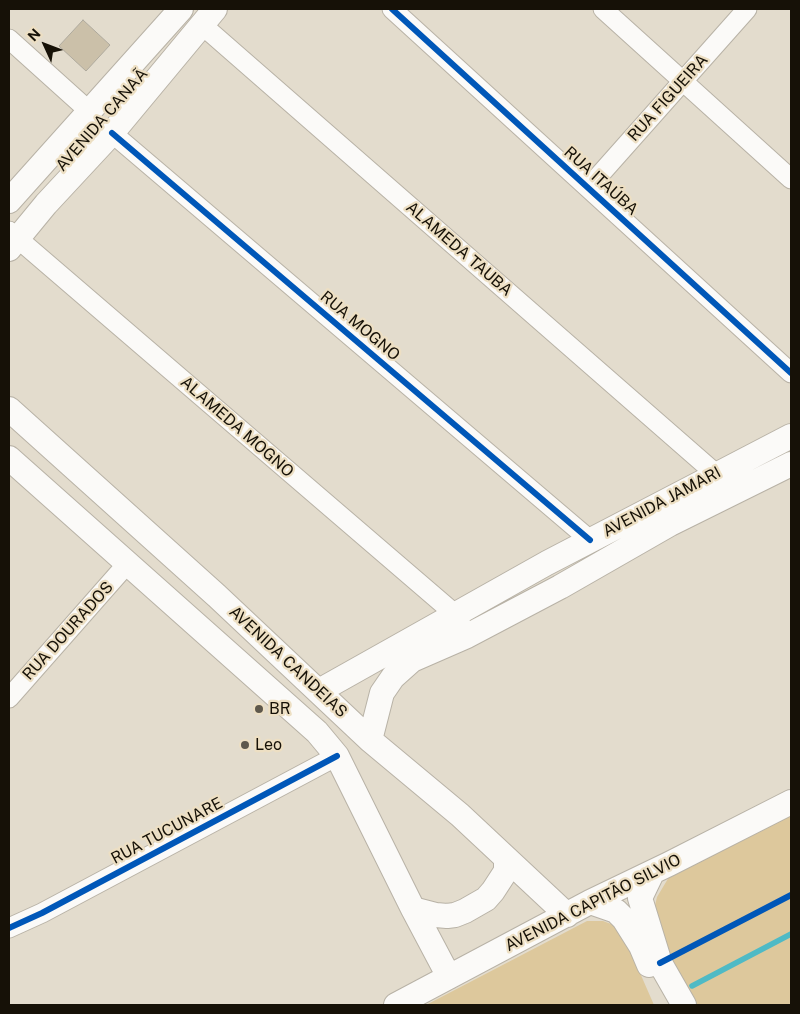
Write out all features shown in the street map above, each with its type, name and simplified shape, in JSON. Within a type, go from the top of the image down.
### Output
[{"type":"main road","name":"AVENIDA CANAÃ","points":[[9,201],[181,9]]},
{"type":"main road","name":"AVENIDA CANAÃ","points":[[12,240],[112,133],[208,16]]},
{"type":"main road","name":"AVENIDA CANDEIAS","points":[[9,409],[207,588],[370,740],[460,815],[567,915]]},
{"type":"main road","name":"AVENIDA JAMARI","points":[[319,691],[547,563],[791,436]]},
{"type":"main road","name":"AVENIDA CANDEIAS","points":[[9,458],[317,732],[337,756],[449,977]]},
{"type":"main road","name":"AVENIDA JAMARI","points":[[370,740],[382,693],[393,678],[412,660],[467,636],[560,587],[670,524],[791,464]]},
{"type":"main road","points":[[547,563],[560,587]]},
{"type":"main road","points":[[185,614],[207,588]]},
{"type":"main road","name":"AVENIDA CAPITÃO SILVIO","points":[[396,1005],[590,902],[652,873],[791,802]]},
{"type":"main road","points":[[413,909],[447,916],[465,911],[486,900],[506,871],[506,858]]},
{"type":"main road","points":[[652,873],[640,898],[660,963],[684,1005]]},
{"type":"main road","points":[[590,902],[616,911],[624,918],[642,946],[666,1005]]},
{"type":"street","name":"RUA ITAÚBA","points":[[392,9],[791,372]]},
{"type":"street","points":[[603,9],[791,179]]},
{"type":"street","name":"RUA FIGUEIRA","points":[[588,188],[747,9]]},
{"type":"street","name":"ALAMEDA TAUBA","points":[[208,16],[716,474]]},
{"type":"street","points":[[9,39],[89,111]]},
{"type":"street","name":"RUA MOGNO","points":[[112,133],[590,540]]},
{"type":"street","name":"ALAMEDA MOGNO","points":[[12,240],[456,615]]},
{"type":"street","name":"RUA DOURADOS","points":[[9,698],[127,564]]},
{"type":"street","points":[[456,615],[467,636]]},
{"type":"street","name":"RUA TUCUNARE","points":[[9,928],[42,913],[337,756]]},
{"type":"shaded area","points":[[791,815],[791,1005],[692,1005],[653,914],[657,897],[669,877]]},
{"type":"shaded area","points":[[587,921],[603,921],[619,927],[654,1005],[426,1005]]},
{"type":"building","points":[[83,20],[110,45],[86,71],[59,46]]},
{"type":"waterway","points":[[692,986],[791,934]]},
{"type":"cycle path","points":[[392,9],[791,373]]},
{"type":"cycle path","points":[[112,133],[590,540]]},
{"type":"cycle path","points":[[9,928],[42,913],[337,756]]},
{"type":"cycle path","points":[[660,963],[791,895]]},
{"type":"place","name":"BR","points":[[259,709]]},
{"type":"place","name":"Leo","points":[[245,745]]}]
